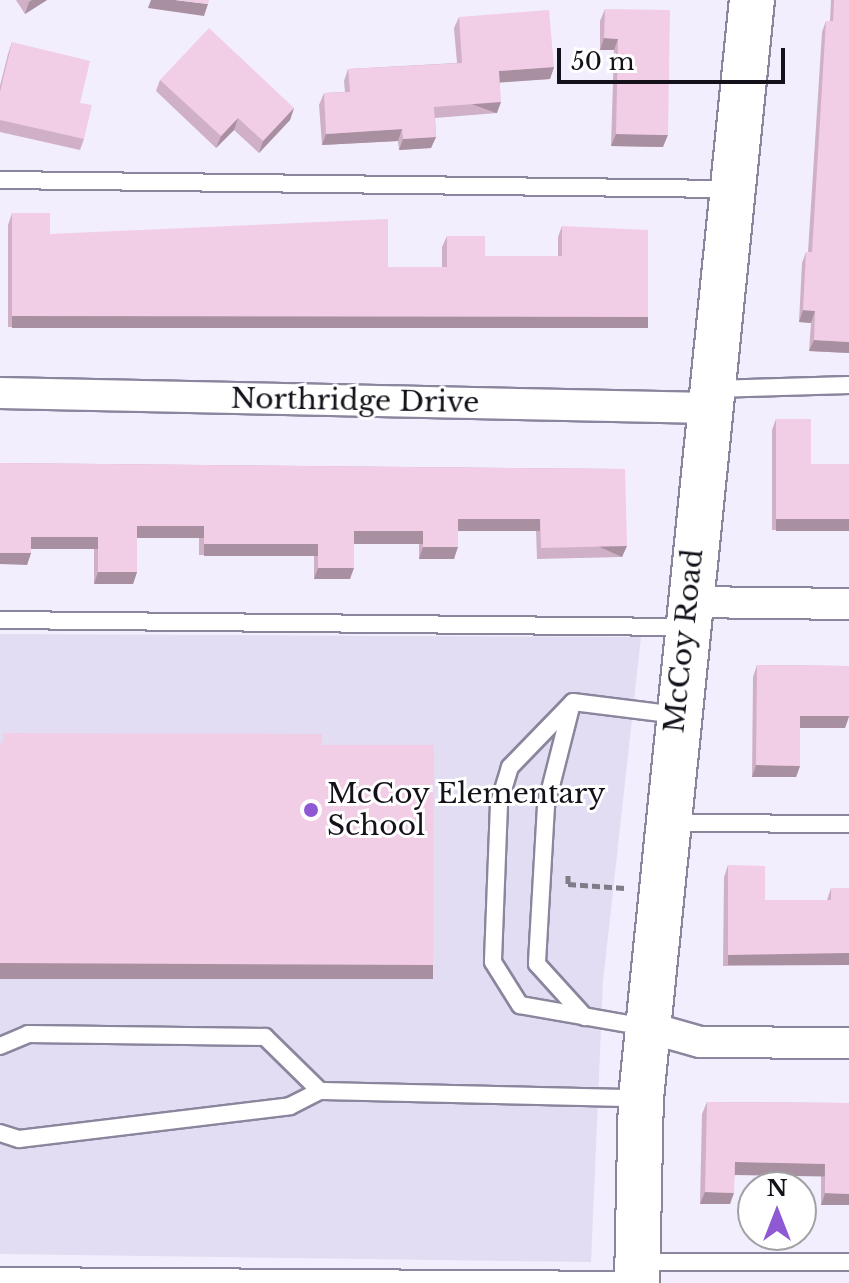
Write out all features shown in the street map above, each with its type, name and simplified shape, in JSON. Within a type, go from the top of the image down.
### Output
[{"type":"street","name":"McCoy Road","points":[[637,1275],[641,1098],[647,1027],[686,615],[752,0]]},
{"type":"street","name":"Northridge Drive","points":[[0,393],[710,398]]},
{"type":"street","points":[[686,615],[849,604]]},
{"type":"street","points":[[647,1027],[700,1042],[849,1043]]},
{"type":"lane","points":[[0,180],[734,189]]},
{"type":"lane","points":[[710,398],[849,385]]},
{"type":"lane","points":[[0,620],[686,615]]},
{"type":"lane","points":[[573,702],[677,715]]},
{"type":"lane","points":[[573,702],[546,806],[537,964],[585,1017]]},
{"type":"lane","points":[[573,702],[510,767],[499,804],[493,962],[520,1005],[647,1027]]},
{"type":"lane","points":[[666,823],[849,824]]},
{"type":"lane","points":[[0,1046],[28,1034],[265,1037],[320,1091]]},
{"type":"lane","points":[[0,1133],[19,1139],[290,1106],[320,1091],[641,1098]]},
{"type":"lane","points":[[0,1276],[637,1275],[849,1262]]},
{"type":"path","points":[[568,867],[568,884],[626,888]]},
{"type":"shaded area","name":"McCoy Elementary School","points":[[0,634],[641,637],[603,982],[591,1262],[0,1254]]},
{"type":"building","points":[[175,0],[209,0],[208,4]]},
{"type":"building","points":[[834,0],[849,0],[849,342],[814,340],[815,311],[803,310],[806,252],[812,252],[826,21],[833,21]]},
{"type":"building","points":[[605,9],[670,10],[668,135],[616,134],[618,39],[604,38]]},
{"type":"building","points":[[549,10],[554,67],[499,71],[501,102],[434,107],[436,137],[403,139],[402,129],[326,134],[324,93],[350,92],[348,69],[462,63],[459,17]]},
{"type":"building","points":[[209,28],[294,108],[263,141],[238,118],[221,136],[160,80]]},
{"type":"building","points":[[12,42],[90,61],[80,103],[92,105],[84,139],[0,120],[0,92]]},
{"type":"building","points":[[12,213],[50,213],[50,234],[388,219],[388,267],[447,267],[447,236],[485,236],[485,256],[562,256],[562,226],[648,230],[648,317],[12,316]]},
{"type":"building","points":[[776,419],[811,419],[811,464],[849,464],[849,519],[776,519]]},
{"type":"building","points":[[0,463],[625,469],[627,546],[541,548],[540,519],[458,519],[458,547],[423,547],[423,531],[354,531],[354,568],[318,568],[318,544],[204,544],[204,526],[137,526],[137,572],[98,572],[98,537],[31,537],[31,553],[0,553]]},
{"type":"building","points":[[757,665],[849,666],[849,716],[800,716],[800,766],[756,765]]},
{"type":"building","points":[[3,733],[322,734],[322,745],[434,745],[433,965],[0,963],[0,743],[3,743]]},
{"type":"building","points":[[728,865],[765,866],[765,900],[831,900],[831,888],[849,888],[849,953],[728,955]]},
{"type":"building","points":[[707,1102],[849,1103],[849,1194],[825,1193],[825,1164],[735,1162],[734,1193],[705,1192]]},
{"type":"place","name":"McCoy Elementary School","points":[[311,810]]}]
